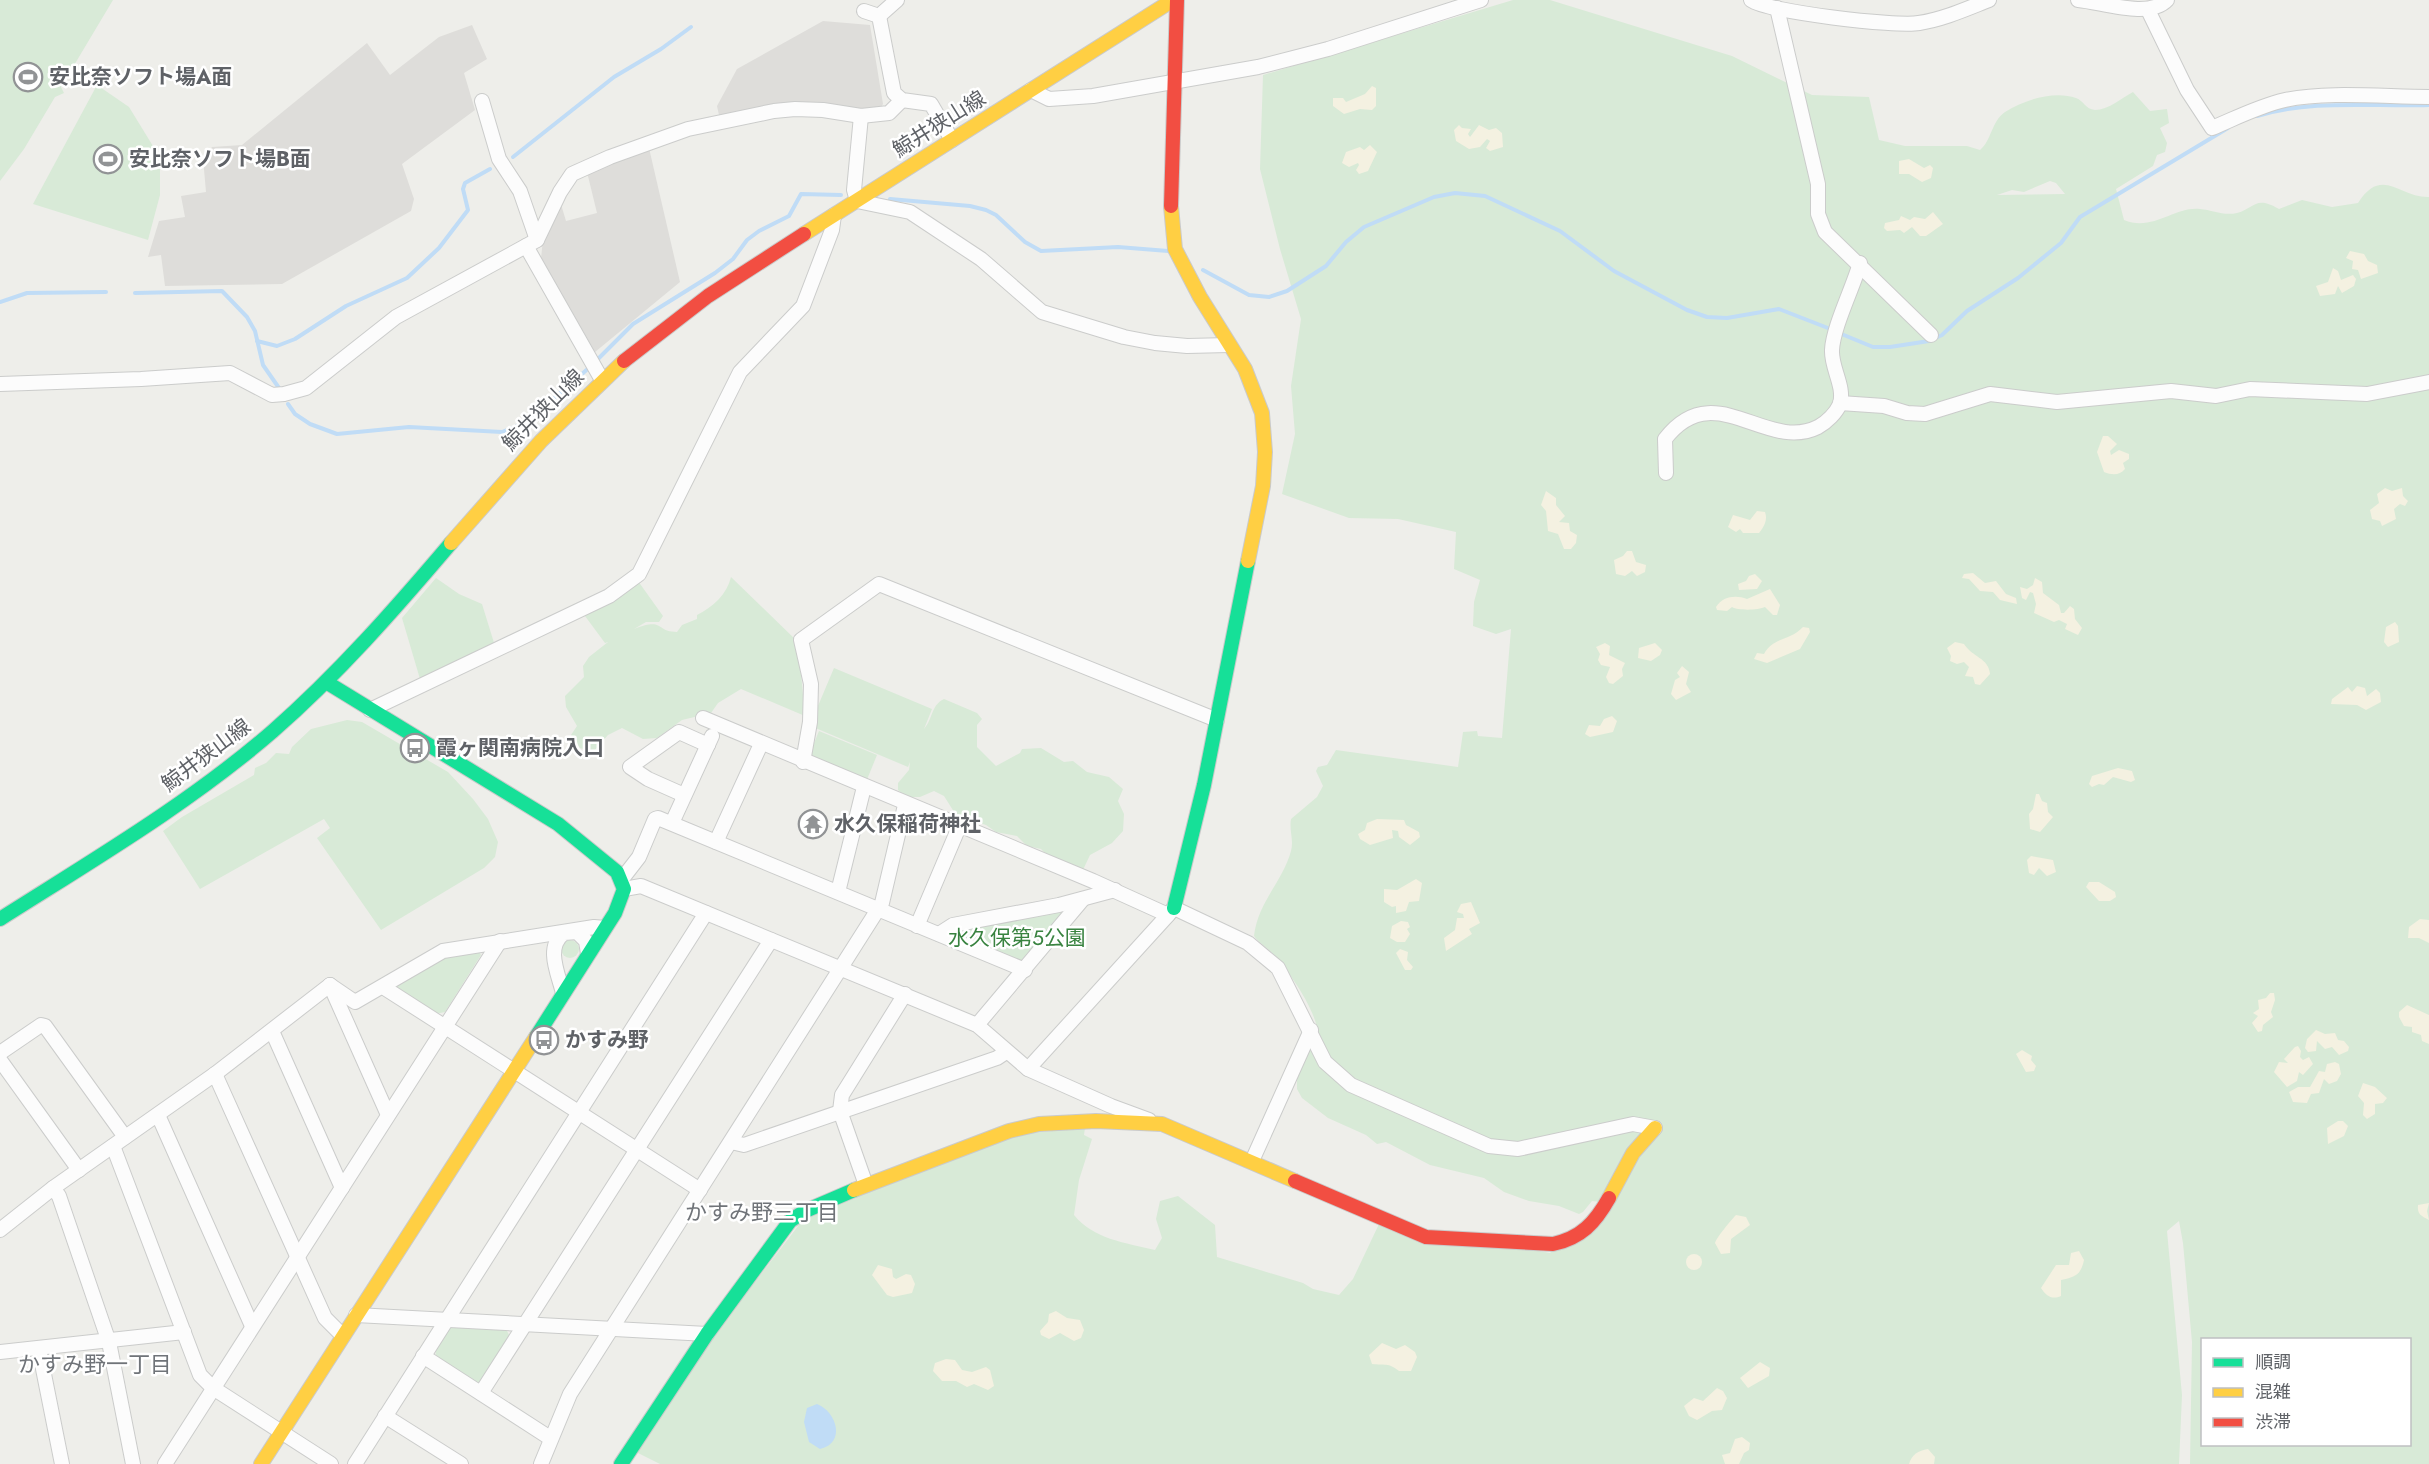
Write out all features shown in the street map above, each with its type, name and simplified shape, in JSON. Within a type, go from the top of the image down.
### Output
[{"type":"street","points":[[879,16],[897,0]]},
{"type":"street","points":[[1028,1069],[1171,911],[1217,720],[1263,486],[1265,452],[1262,413],[1254,390],[1245,369],[1175,249],[1169,191],[1175,0]]},
{"type":"street","name":"鯨井狭山線","points":[[0,919],[145,826],[204,785],[274,729],[326,682],[532,449],[600,377],[710,295],[1175,0]]},
{"type":"street","points":[[1031,90],[1049,99],[1093,96],[1258,66],[1328,49],[1481,0]]},
{"type":"street","points":[[1751,0],[1758,5],[1777,8],[1890,23],[1917,24],[1947,17],[1989,0]]},
{"type":"street","points":[[2078,0],[2148,10],[2162,6],[2167,0]]},
{"type":"street","points":[[1777,8],[1818,184],[1818,214],[1830,237],[1860,263],[1931,334]]},
{"type":"street","points":[[2148,10],[2187,90],[2212,128],[2260,107],[2289,100],[2429,97]]},
{"type":"street","points":[[864,11],[879,16]]},
{"type":"street","points":[[879,16],[894,93],[902,100],[931,104],[952,140]]},
{"type":"street","points":[[0,384],[230,373],[272,395],[306,388],[396,317],[532,243],[572,174],[620,153],[688,129],[774,111],[823,110],[861,116],[889,113],[902,100]]},
{"type":"street","points":[[482,101],[499,159],[520,191],[532,243],[600,377]]},
{"type":"street","points":[[861,116],[854,190],[857,201],[910,212],[981,259],[1042,312],[1124,338],[1187,346],[1229,345]]},
{"type":"street","points":[[370,710],[609,596],[639,574],[740,372],[803,306],[832,230],[834,215]]},
{"type":"street","points":[[1666,473],[1665,439],[1680,424],[1696,416],[1711,412],[1724,413],[1782,430],[1804,432],[1818,427],[1832,417],[1840,403],[1840,383],[1832,351],[1836,331],[1860,263]]},
{"type":"street","points":[[1840,403],[1884,406],[1907,414],[1925,414],[1990,394],[2057,402],[2170,391],[2216,396],[2250,389],[2367,394],[2429,382]]},
{"type":"street","points":[[803,762],[810,722],[811,684],[801,640],[879,584],[1217,720]]},
{"type":"street","points":[[326,682],[558,824],[599,856],[623,884],[640,886],[842,967],[977,1025],[1028,1069],[1111,1106],[1252,1161],[1426,1238],[1553,1244],[1571,1241],[1588,1230],[1633,1153],[1655,1128],[1634,1124],[1518,1149],[1489,1146],[1351,1085],[1325,1062],[1278,968],[1248,943],[905,805],[717,726],[703,718]]},
{"type":"street","points":[[672,823],[717,726]]},
{"type":"street","points":[[684,795],[639,774],[630,767],[679,732],[708,745]]},
{"type":"street","points":[[716,842],[761,744]]},
{"type":"street","points":[[838,892],[864,787]]},
{"type":"street","points":[[541,1464],[566,1401],[882,903],[905,805]]},
{"type":"street","points":[[261,1464],[620,904],[623,884],[639,857],[655,819],[672,823],[1025,970]]},
{"type":"street","points":[[917,926],[959,826]]},
{"type":"street","points":[[939,934],[953,925],[1083,899],[1115,890]]},
{"type":"street","points":[[977,1025],[1083,899]]},
{"type":"street","points":[[355,1464],[706,913]]},
{"type":"street","points":[[330,985],[355,1002],[443,951],[569,931],[605,928]]},
{"type":"street","points":[[553,953],[558,939],[569,931]]},
{"type":"street","points":[[569,931],[582,936],[588,954]]},
{"type":"street","points":[[549,934],[563,993]]},
{"type":"street","points":[[481,1394],[771,940]]},
{"type":"street","points":[[165,1464],[500,941]]},
{"type":"street","points":[[0,1230],[53,1188],[215,1074],[330,985]]},
{"type":"street","points":[[330,985],[388,1115]]},
{"type":"street","points":[[383,987],[700,1190]]},
{"type":"street","points":[[866,1185],[840,1111],[842,1095],[905,994]]},
{"type":"street","points":[[79,1170],[1,1050],[41,1025],[45,1026],[119,1142],[200,1376],[213,1388],[331,1464]]},
{"type":"street","points":[[1252,1161],[1311,1030]]},
{"type":"street","points":[[272,1031],[342,1188]]},
{"type":"street","points":[[731,1142],[744,1145],[997,1058],[1006,1052]]},
{"type":"street","points":[[215,1074],[325,1318],[343,1336]]},
{"type":"street","points":[[158,1115],[252,1326]]},
{"type":"street","points":[[621,1464],[707,1334],[790,1221],[805,1211],[866,1185],[1009,1131],[1039,1124],[1096,1122],[1162,1124]]},
{"type":"street","points":[[53,1188],[59,1196],[109,1342],[133,1464]]},
{"type":"street","points":[[356,1315],[707,1334]]},
{"type":"street","points":[[0,1352],[109,1342],[184,1332]]},
{"type":"street","points":[[39,1349],[62,1464]]},
{"type":"street","points":[[423,1356],[550,1438]]},
{"type":"street","points":[[385,1416],[461,1464]]},
{"type":"shaded area","points":[[823,21],[870,25],[883,104],[879,110],[789,102],[719,115],[717,106],[737,69]]},
{"type":"shaded area","points":[[472,25],[487,59],[464,73],[475,110],[402,164],[414,199],[411,211],[282,284],[165,286],[161,255],[148,257],[159,221],[185,217],[181,196],[206,192],[203,158],[212,147],[242,145],[367,43],[390,75],[439,37]]},
{"type":"shaded area","points":[[649,148],[680,282],[595,352],[541,258],[543,240],[549,233],[560,201],[566,221],[597,213],[587,172]]},
{"type":"green space","points":[[0,0],[113,0],[61,87],[64,93],[55,97],[24,149],[0,181]]},
{"type":"green space","points":[[1513,0],[1550,0],[1732,56],[1812,95],[1869,97],[1879,140],[1905,146],[1967,146],[1980,150],[2000,116],[2030,100],[2058,95],[2067,96],[2079,99],[2095,110],[2110,106],[2133,92],[2150,111],[2167,109],[2169,123],[2160,128],[2167,143],[2165,152],[2157,155],[2153,166],[2116,189],[2124,220],[2135,223],[2154,221],[2191,209],[2227,214],[2237,213],[2260,203],[2279,209],[2302,200],[2332,207],[2358,203],[2375,186],[2383,185],[2429,197],[2429,1464],[2190,1464],[2192,1342],[2179,1221],[2167,1231],[2182,1395],[2179,1464],[660,1464],[636,1452],[705,1347],[805,1217],[1019,1134],[1085,1128],[1084,1135],[1092,1139],[1079,1180],[1074,1215],[1100,1235],[1155,1250],[1162,1238],[1156,1219],[1160,1201],[1178,1196],[1215,1225],[1217,1257],[1303,1283],[1313,1289],[1339,1295],[1353,1279],[1379,1224],[1550,1253],[1601,1202],[1592,1201],[1579,1214],[1559,1206],[1529,1201],[1504,1192],[1484,1178],[1430,1165],[1386,1142],[1377,1144],[1366,1135],[1328,1118],[1302,1098],[1297,1089],[1297,1079],[1309,1051],[1319,1045],[1319,1034],[1310,1009],[1287,971],[1254,936],[1260,913],[1291,851],[1291,819],[1317,797],[1323,786],[1316,771],[1318,767],[1327,765],[1336,750],[1458,767],[1463,732],[1477,731],[1478,736],[1502,738],[1511,629],[1496,634],[1473,626],[1474,602],[1480,580],[1454,569],[1456,532],[1398,519],[1349,518],[1282,494],[1295,434],[1291,386],[1301,319],[1280,249],[1260,169],[1263,75]],"holes":[[[2050,181],[2056,183],[2065,194],[1997,195],[2012,190],[2024,192]]]},
{"type":"green space","name":"安比奈ソフト場B面","points":[[97,85],[129,107],[156,151],[160,168],[160,195],[148,240],[33,204]]},
{"type":"green space","points":[[731,577],[798,642],[805,716],[741,689],[718,703],[711,713],[682,720],[657,738],[643,739],[622,728],[608,735],[593,752],[580,748],[571,735],[577,726],[566,707],[565,696],[584,677],[583,666],[589,657],[608,642],[605,643],[582,612],[638,581],[663,616],[659,622],[646,622],[634,629],[651,624],[677,632],[682,625],[697,619],[697,615],[719,599]]},
{"type":"green space","points":[[436,578],[459,594],[482,604],[495,646],[420,679],[402,618]]},
{"type":"green space","points":[[834,668],[932,709],[924,729],[934,708],[944,699],[977,713],[982,719],[977,725],[977,747],[996,766],[1020,753],[1022,749],[1041,748],[1064,762],[1073,761],[1087,772],[1109,777],[1123,789],[1118,801],[1124,814],[1123,831],[1112,843],[1090,855],[1082,872],[1048,856],[1041,849],[1027,846],[1017,836],[996,832],[986,825],[956,815],[944,796],[934,791],[920,797],[906,797],[898,790],[898,783],[909,770],[910,762],[908,767],[813,727],[815,713]]},
{"type":"green space","points":[[347,720],[362,722],[448,772],[488,819],[498,842],[495,857],[484,868],[381,930],[317,838],[330,828],[324,819],[200,889],[163,831],[182,817],[254,775],[255,768],[266,763],[276,753],[289,754],[292,747],[311,729]]},
{"type":"green space","points":[[819,731],[877,755],[866,782],[808,758]]},
{"type":"green space","name":"水久保第５公園","points":[[1058,908],[1064,917],[1024,962],[958,938],[958,927]]},
{"type":"green space","points":[[570,940],[576,943],[579,949],[576,955],[570,958],[564,955],[561,949],[564,943]]},
{"type":"green space","points":[[478,950],[481,955],[445,1012],[435,1014],[396,987],[396,982],[442,956]]},
{"type":"green space","points":[[454,1326],[506,1329],[511,1339],[484,1381],[476,1383],[436,1358],[436,1348],[440,1339]]},
{"type":"sand","points":[[1372,86],[1376,88],[1376,106],[1372,110],[1360,109],[1344,114],[1333,106],[1333,98],[1343,98],[1346,102],[1365,94]]},
{"type":"sand","points":[[1459,125],[1462,128],[1471,129],[1468,134],[1470,137],[1479,125],[1489,130],[1496,128],[1502,133],[1503,147],[1490,151],[1486,148],[1490,141],[1487,139],[1480,147],[1469,149],[1456,141],[1454,130]]},
{"type":"sand","points":[[1370,145],[1377,152],[1368,171],[1359,174],[1356,170],[1358,163],[1349,167],[1342,163],[1346,152],[1360,147],[1364,150]]},
{"type":"sand","points":[[1909,159],[1924,168],[1930,165],[1933,168],[1931,178],[1922,182],[1909,174],[1899,174],[1899,161]]},
{"type":"sand","points":[[1933,212],[1943,224],[1926,236],[1920,236],[1912,227],[1904,233],[1900,230],[1887,231],[1884,228],[1885,223],[1899,220],[1901,216],[1910,220],[1914,217],[1925,219]]},
{"type":"sand","points":[[2350,251],[2364,254],[2368,261],[2377,265],[2378,273],[2361,279],[2358,270],[2352,269],[2353,261],[2346,258]]},
{"type":"sand","points":[[2333,268],[2338,271],[2341,280],[2353,275],[2356,279],[2354,286],[2342,293],[2338,286],[2335,294],[2320,296],[2316,286],[2328,282]]},
{"type":"sand","points":[[2103,436],[2108,436],[2117,444],[2110,451],[2111,455],[2119,450],[2129,454],[2129,459],[2123,463],[2125,469],[2118,474],[2104,472],[2097,452]]},
{"type":"sand","points":[[2385,488],[2392,491],[2402,488],[2403,496],[2408,501],[2405,506],[2400,504],[2394,509],[2396,519],[2382,526],[2380,521],[2372,519],[2370,510],[2379,503],[2377,494]]},
{"type":"sand","points":[[1546,491],[1556,498],[1556,505],[1565,516],[1559,522],[1569,523],[1570,531],[1577,535],[1576,543],[1571,549],[1564,549],[1558,534],[1548,531],[1546,511],[1541,505]]},
{"type":"sand","points":[[1757,511],[1765,512],[1766,515],[1765,523],[1759,533],[1743,533],[1740,529],[1736,532],[1728,527],[1733,515],[1750,520]]},
{"type":"sand","points":[[1627,551],[1632,551],[1636,562],[1646,565],[1645,572],[1637,576],[1632,571],[1625,576],[1616,574],[1614,560],[1623,556]]},
{"type":"sand","points":[[1973,573],[1985,583],[1996,581],[2006,594],[2016,598],[2017,604],[2000,600],[1993,592],[1980,591],[1969,579],[1962,578],[1964,574]]},
{"type":"sand","points":[[1755,574],[1762,581],[1757,589],[1739,590],[1738,584]]},
{"type":"sand","points":[[2035,578],[2042,582],[2043,593],[2059,605],[2061,613],[2064,613],[2070,606],[2074,609],[2075,619],[2082,628],[2078,635],[2065,629],[2067,624],[2059,620],[2054,622],[2034,613],[2036,604],[2033,593],[2030,592],[2026,600],[2022,598],[2020,587],[2027,589],[2033,585]]},
{"type":"sand","points":[[1770,589],[1780,605],[1777,615],[1773,615],[1765,607],[1749,610],[1732,607],[1727,611],[1717,610],[1719,603],[1726,599],[1738,597],[1747,599]]},
{"type":"sand","points":[[2395,622],[2398,626],[2399,642],[2388,647],[2384,642],[2386,627]]},
{"type":"sand","points":[[1803,627],[1809,628],[1810,632],[1800,649],[1767,663],[1754,659],[1757,653],[1764,654],[1772,645],[1793,635]]},
{"type":"sand","points":[[1955,642],[1964,644],[1987,664],[1990,674],[1980,685],[1975,684],[1973,677],[1965,676],[1969,667],[1964,662],[1957,664],[1950,661],[1951,656],[1947,648]]},
{"type":"sand","points":[[1605,643],[1610,646],[1609,655],[1625,663],[1622,669],[1623,676],[1613,684],[1609,683],[1606,677],[1610,667],[1601,665],[1598,660],[1600,654],[1596,647]]},
{"type":"sand","points":[[1655,643],[1662,650],[1660,655],[1651,661],[1638,658],[1639,648]]},
{"type":"sand","points":[[1682,666],[1689,672],[1686,684],[1691,692],[1676,700],[1671,694],[1675,680],[1680,677],[1677,673]]},
{"type":"sand","points":[[2357,686],[2365,688],[2367,696],[2376,689],[2380,693],[2381,702],[2366,710],[2357,705],[2331,704],[2332,699],[2348,687],[2352,692]]},
{"type":"sand","points":[[1612,716],[1617,721],[1613,732],[1590,737],[1585,734],[1589,725],[1600,726],[1604,719]]},
{"type":"sand","points":[[2118,768],[2132,771],[2135,780],[2131,782],[2113,777],[2104,785],[2099,784],[2092,787],[2089,784],[2092,776]]},
{"type":"sand","points":[[2036,794],[2039,794],[2042,801],[2047,803],[2048,812],[2053,817],[2040,832],[2030,829],[2029,814],[2033,809]]},
{"type":"sand","points":[[1377,819],[1404,820],[1406,825],[1419,832],[1420,837],[1410,845],[1399,837],[1398,831],[1392,830],[1393,838],[1370,845],[1360,839],[1358,834],[1365,830],[1367,823]]},
{"type":"sand","points":[[2031,856],[2053,860],[2056,872],[2047,876],[2039,868],[2034,875],[2029,873],[2027,860]]},
{"type":"sand","points":[[1416,879],[1422,883],[1419,901],[1409,902],[1406,911],[1396,913],[1396,906],[1392,907],[1384,902],[1384,889],[1397,890]]},
{"type":"sand","points":[[2089,882],[2099,882],[2115,892],[2116,897],[2110,901],[2099,901],[2086,887]]},
{"type":"sand","points":[[1471,902],[1480,923],[1469,929],[1472,934],[1446,951],[1444,938],[1455,930],[1457,918],[1464,918],[1463,914],[1457,912],[1461,904]]},
{"type":"sand","points":[[2420,919],[2429,920],[2429,943],[2419,938],[2408,938],[2409,927]]},
{"type":"sand","points":[[1401,921],[1408,922],[1410,927],[1407,929],[1410,934],[1405,942],[1397,942],[1390,938],[1392,926]]},
{"type":"sand","points":[[1400,949],[1408,952],[1407,960],[1413,967],[1411,970],[1405,970],[1396,953]]},
{"type":"sand","points":[[2270,993],[2274,993],[2275,1000],[2271,1012],[2273,1017],[2263,1025],[2262,1031],[2258,1032],[2252,1023],[2258,1016],[2253,1013],[2259,1009],[2258,1000],[2266,998]]},
{"type":"sand","points":[[2407,1005],[2429,1015],[2429,1044],[2422,1041],[2421,1035],[2412,1032],[2412,1027],[2404,1026],[2399,1012]]},
{"type":"sand","points":[[2316,1030],[2325,1034],[2335,1033],[2338,1040],[2344,1041],[2349,1047],[2348,1051],[2339,1055],[2332,1047],[2325,1049],[2317,1041],[2316,1051],[2308,1052],[2305,1048],[2307,1039]]},
{"type":"sand","points":[[2298,1046],[2301,1051],[2300,1057],[2303,1060],[2309,1057],[2313,1064],[2303,1075],[2299,1072],[2297,1081],[2287,1087],[2274,1072],[2279,1062],[2288,1063],[2284,1059]]},
{"type":"sand","points":[[2022,1050],[2032,1056],[2031,1060],[2036,1066],[2034,1071],[2026,1072],[2016,1054]]},
{"type":"sand","points":[[2335,1062],[2339,1064],[2341,1074],[2337,1081],[2329,1084],[2324,1079],[2319,1093],[2311,1094],[2307,1103],[2293,1102],[2289,1092],[2298,1087],[2310,1087],[2319,1071],[2325,1072],[2327,1064]]},
{"type":"sand","points":[[2363,1083],[2375,1087],[2387,1098],[2383,1103],[2375,1104],[2375,1114],[2367,1119],[2363,1115],[2364,1103],[2358,1096]]},
{"type":"sand","points":[[2338,1121],[2343,1121],[2348,1126],[2344,1136],[2328,1144],[2327,1128]]},
{"type":"sand","points":[[2429,1203],[2427,1211],[2429,1220],[2420,1214],[2418,1205]]},
{"type":"sand","points":[[1736,1215],[1746,1217],[1750,1225],[1731,1239],[1730,1253],[1721,1254],[1715,1243]]},
{"type":"sand","points":[[2079,1251],[2084,1260],[2079,1272],[2061,1280],[2061,1296],[2055,1298],[2047,1295],[2041,1288],[2056,1265],[2069,1265],[2071,1253]]},
{"type":"sand","points":[[1694,1254],[1702,1262],[1694,1270],[1686,1262]]},
{"type":"sand","points":[[878,1265],[892,1269],[893,1277],[896,1279],[906,1274],[911,1275],[915,1284],[912,1293],[893,1297],[887,1295],[872,1275]]},
{"type":"sand","points":[[1056,1311],[1067,1318],[1080,1320],[1084,1330],[1081,1338],[1074,1341],[1060,1333],[1049,1339],[1041,1335],[1040,1331],[1048,1322],[1049,1314]]},
{"type":"sand","points":[[1382,1343],[1396,1349],[1405,1345],[1415,1352],[1417,1357],[1411,1371],[1399,1371],[1389,1365],[1372,1364],[1369,1355]]},
{"type":"sand","points":[[946,1359],[955,1360],[962,1370],[972,1372],[986,1367],[990,1370],[994,1386],[988,1390],[974,1384],[967,1387],[956,1381],[942,1381],[933,1371],[935,1363]]},
{"type":"sand","points":[[1760,1362],[1770,1368],[1769,1376],[1748,1388],[1740,1378]]},
{"type":"sand","points":[[1717,1388],[1723,1391],[1727,1398],[1722,1410],[1712,1411],[1697,1420],[1689,1416],[1684,1406],[1694,1398],[1703,1401]]},
{"type":"sand","points":[[1742,1437],[1750,1443],[1749,1450],[1744,1453],[1739,1464],[1725,1464],[1722,1455],[1730,1453],[1735,1439]]},
{"type":"sand","points":[[1928,1449],[1935,1457],[1934,1464],[1909,1464],[1916,1454]]},
{"type":"water","points":[[817,1404],[830,1414],[836,1427],[833,1441],[820,1449],[809,1442],[804,1422],[807,1408]]},
{"type":"waterway","points":[[513,157],[614,77],[661,49],[691,27]]},
{"type":"waterway","points":[[2257,116],[2299,107],[2429,105]]},
{"type":"waterway","points":[[1839,333],[1873,347],[1890,347],[1929,341],[1942,335],[1967,311],[2018,278],[2061,243],[2080,217],[2228,128]]},
{"type":"waterway","points":[[257,341],[277,346],[295,339],[346,306],[407,278],[439,248],[468,210],[463,189],[465,183],[490,169]]},
{"type":"waterway","points":[[1203,270],[1249,295],[1269,297],[1287,291],[1326,266],[1346,242],[1364,227],[1434,197],[1455,193],[1485,196],[1560,231],[1614,271],[1687,310],[1707,317],[1727,318],[1779,309],[1833,330]]},
{"type":"waterway","points":[[595,362],[633,324],[715,273],[733,259],[747,240],[759,231],[789,216],[801,194],[841,195]]},
{"type":"waterway","points":[[890,199],[970,206],[986,210],[996,215],[1025,242],[1041,251],[1118,247],[1168,251]]},
{"type":"waterway","points":[[135,293],[222,291],[247,317],[255,331],[263,365],[279,388]]},
{"type":"waterway","points":[[0,302],[27,293],[106,292]]},
{"type":"waterway","points":[[288,404],[295,414],[310,424],[337,434],[409,427],[502,432],[525,423],[590,367]]},
{"type":"traffic: fast","points":[[0,919],[175,807],[273,731],[365,640],[451,543]]},
{"type":"traffic: fast","points":[[1174,908],[1204,785],[1248,561]]},
{"type":"traffic: fast","points":[[326,682],[558,824],[617,872],[624,889],[615,913],[536,1037]]},
{"type":"traffic: fast","points":[[621,1464],[707,1334],[790,1221],[805,1211],[854,1190]]},
{"type":"traffic: slow","points":[[804,234],[1173,0]]},
{"type":"traffic: slow","points":[[1171,206],[1175,249],[1200,297],[1245,369],[1262,413],[1265,452],[1263,486],[1248,561]]},
{"type":"traffic: slow","points":[[451,543],[541,441],[624,361]]},
{"type":"traffic: slow","points":[[261,1464],[536,1037]]},
{"type":"traffic: slow","points":[[854,1190],[1009,1131],[1039,1124],[1096,1121],[1162,1124],[1295,1181]]},
{"type":"traffic: slow","points":[[1609,1198],[1633,1153],[1655,1128]]},
{"type":"traffic: jam","points":[[1171,206],[1177,0]]},
{"type":"traffic: jam","points":[[624,361],[708,296],[804,234]]},
{"type":"traffic: jam","points":[[1295,1181],[1426,1237],[1553,1244],[1572,1238],[1586,1228],[1593,1222],[1609,1198]]},
{"type":"place","name":"安比奈ソフト場A面","points":[[28,77]]},
{"type":"place","name":"安比奈ソフト場B面","points":[[108,159]]},
{"type":"place","name":"霞ヶ関南病院入口","points":[[415,748]]},
{"type":"place","name":"水久保稲荷神社","points":[[813,824]]},
{"type":"place","name":"かすみ野","points":[[544,1040]]},
{"type":"district","name":"かすみ野三丁目","points":[[762,1212]]},
{"type":"district","name":"かすみ野一丁目","points":[[95,1364]]}]
